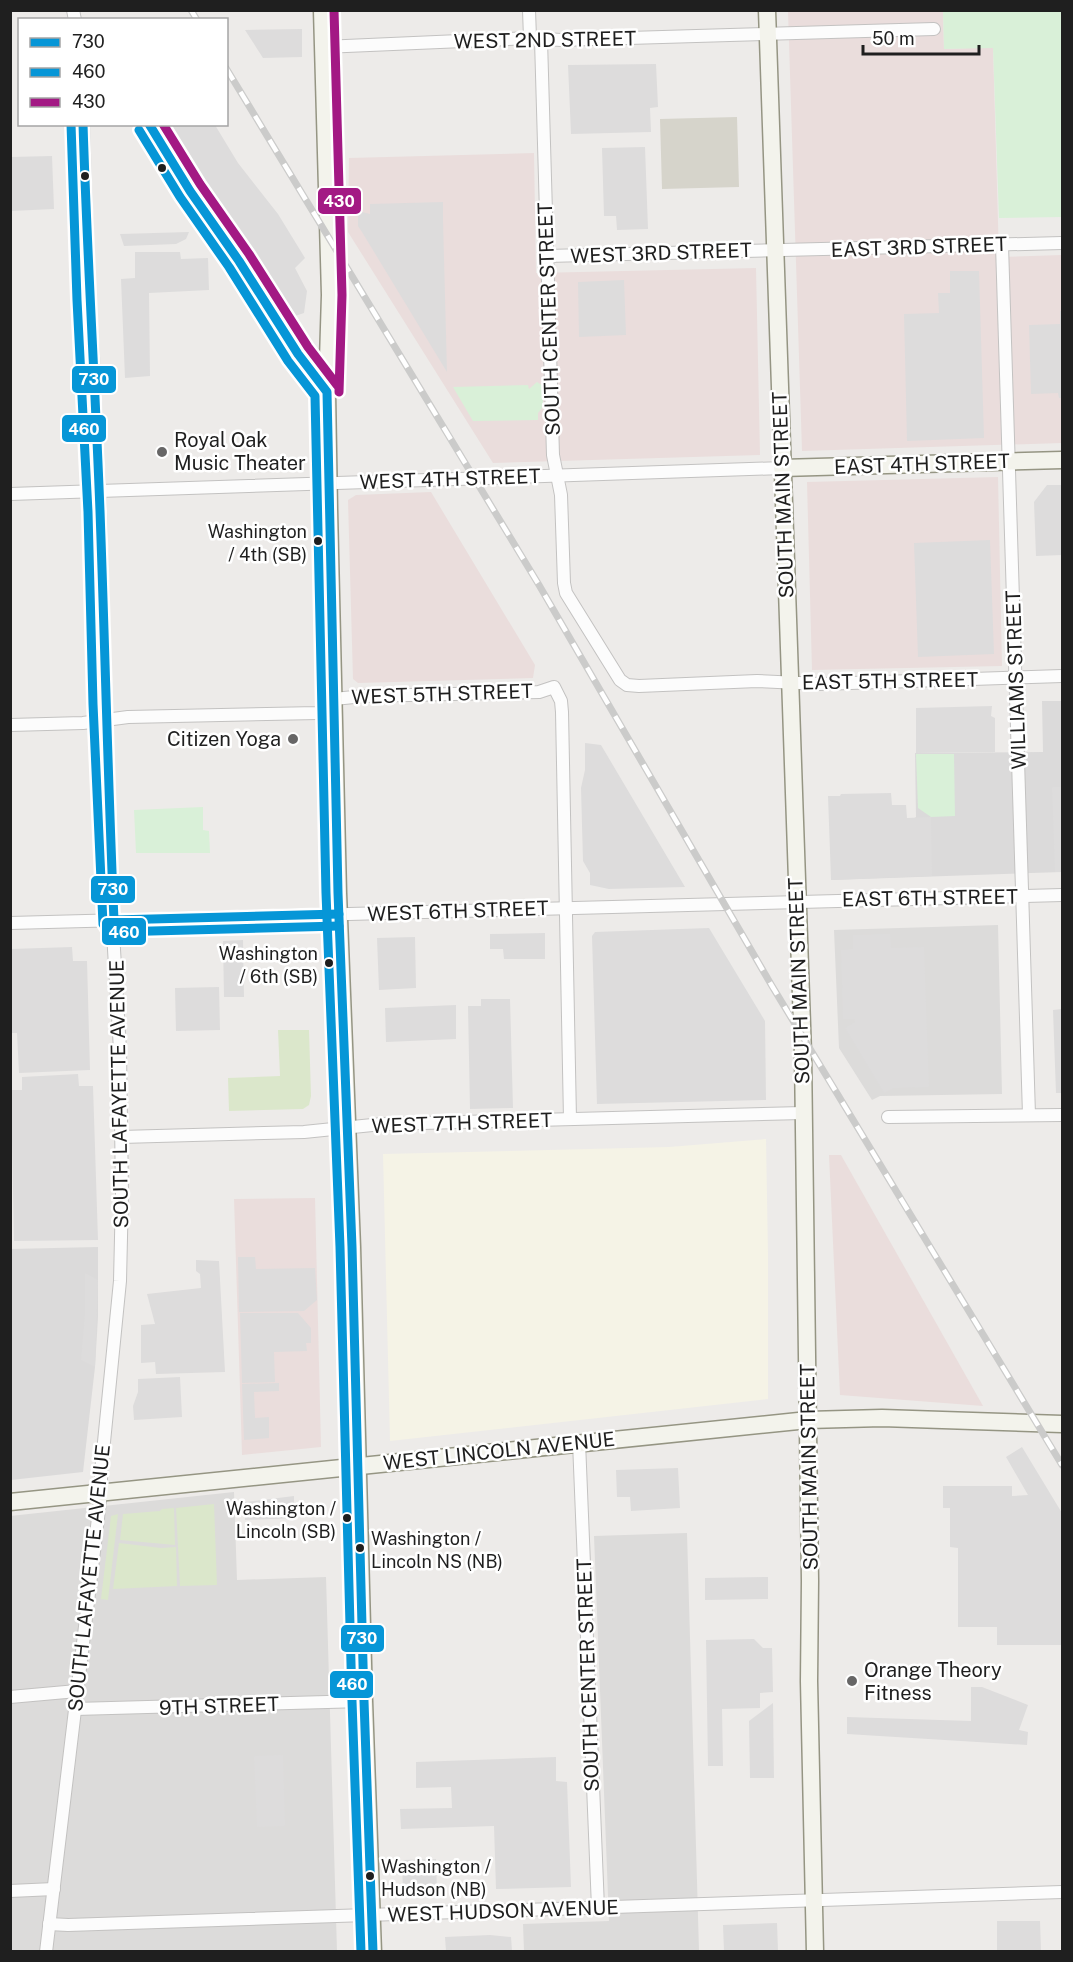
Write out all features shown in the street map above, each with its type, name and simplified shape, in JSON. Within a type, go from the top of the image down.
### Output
[{"type":"main road","points":[[322,10],[330,295],[327,392],[328,483],[339,914],[352,1247],[373,1952]]},
{"type":"main road","name":"SOUTH MAIN STREET","points":[[767,10],[803,1113],[810,1581],[808,1670],[815,1952]]},
{"type":"main road","name":"EAST 4TH STREET","points":[[782,468],[1062,460]]},
{"type":"main road","name":"WEST LINCOLN AVENUE","points":[[10,1502],[808,1420],[882,1418],[1062,1424]]},
{"type":"street","name":"SOUTH CENTER STREET","points":[[529,10],[535,39],[547,256],[553,455],[561,495],[566,593],[613,670],[627,685],[789,682]]},
{"type":"street","name":"WEST 2ND STREET","points":[[323,47],[535,39],[934,30]]},
{"type":"street","name":"SOUTH LAFAYETTE AVENUE","points":[[46,1952],[101,1493],[101,1472],[121,1271],[120,1050],[83,126]]},
{"type":"street","points":[[150,126],[190,191],[239,261],[298,354],[327,392]]},
{"type":"street","name":"EAST 3RD STREET","points":[[775,250],[1062,243]]},
{"type":"street","name":"WILLIAMS STREET","points":[[1002,245],[1029,1115]]},
{"type":"street","name":"WEST 3RD STREET","points":[[547,256],[775,250]]},
{"type":"street","name":"WEST 4TH STREET","points":[[10,494],[782,468]]},
{"type":"street","name":"EAST 5TH STREET","points":[[789,682],[820,684],[1062,676]]},
{"type":"street","name":"WEST 5TH STREET","points":[[10,725],[106,721],[128,717],[318,713],[334,699],[364,696],[538,692],[554,687],[561,701],[562,712],[566,908]]},
{"type":"street","name":"EAST 6TH STREET","points":[[797,901],[1062,895]]},
{"type":"street","name":"WEST 6TH STREET","points":[[10,923],[797,901]]},
{"type":"street","points":[[566,908],[570,1119]]},
{"type":"street","name":"WEST 7TH STREET","points":[[121,1137],[304,1132],[382,1124],[803,1113]]},
{"type":"street","points":[[888,1117],[1062,1115]]},
{"type":"street","name":"SOUTH CENTER STREET","points":[[579,1442],[598,1908]]},
{"type":"street","points":[[10,1697],[77,1691]]},
{"type":"street","name":"9TH STREET","points":[[75,1709],[364,1701]]},
{"type":"street","points":[[10,1891],[54,1889]]},
{"type":"street","name":"WEST HUDSON AVENUE","points":[[49,1924],[1062,1892]]},
{"type":"shaded area","points":[[788,11],[943,11],[944,49],[993,47],[999,257],[1062,255],[1062,443],[802,451]]},
{"type":"shaded area","points":[[302,29],[302,57],[263,58],[245,30]]},
{"type":"shaded area","points":[[656,64],[658,107],[650,108],[651,132],[571,134],[568,65]]},
{"type":"shaded area","points":[[737,117],[739,187],[662,189],[660,119]]},
{"type":"shaded area","points":[[169,126],[216,126],[238,163],[278,214],[305,258],[295,268],[307,291],[304,313],[292,317],[245,239],[211,195]]},
{"type":"shaded area","points":[[645,147],[648,229],[617,230],[616,216],[604,216],[602,148]]},
{"type":"shaded area","points":[[534,153],[536,273],[756,268],[760,455],[493,463],[348,232],[349,158]]},
{"type":"shaded area","points":[[52,156],[54,209],[11,211],[11,157]]},
{"type":"shaded area","points":[[443,202],[447,372],[358,226],[358,211],[370,214],[370,204]]},
{"type":"shaded area","points":[[189,232],[186,239],[176,244],[124,246],[120,234]]},
{"type":"shaded area","points":[[135,252],[180,252],[181,259],[208,258],[209,290],[149,293],[150,376],[125,378],[121,279],[135,278]]},
{"type":"shaded area","points":[[950,271],[979,271],[984,438],[907,441],[904,314],[939,313],[938,293],[950,293]]},
{"type":"shaded area","points":[[624,280],[626,335],[579,337],[578,282]]},
{"type":"shaded area","points":[[1060,311],[1062,311],[1062,398],[1059,398],[1058,393],[1031,394],[1029,325],[1060,324]]},
{"type":"shaded area","points":[[998,477],[1002,666],[812,670],[807,482]]},
{"type":"shaded area","points":[[1047,485],[1062,485],[1062,555],[1036,556],[1034,502]]},
{"type":"shaded area","points":[[431,492],[535,665],[533,678],[358,683],[353,679],[348,500],[356,495]]},
{"type":"shaded area","points":[[990,540],[994,654],[918,657],[914,543]]},
{"type":"shaded area","points":[[1042,701],[1062,701],[1062,872],[831,880],[916,817],[915,753],[1043,752]]},
{"type":"shaded area","points":[[992,706],[991,716],[995,718],[995,752],[916,753],[916,708]]},
{"type":"shaded area","points":[[585,743],[601,745],[685,887],[609,889],[590,885],[590,873],[583,861],[581,788],[585,770]]},
{"type":"shaded area","points":[[1052,787],[1062,787],[1062,872],[1055,872]]},
{"type":"shaded area","points":[[891,793],[892,805],[906,805],[907,818],[931,817],[932,876],[831,880],[828,796]]},
{"type":"shaded area","points":[[998,925],[1002,1094],[880,1096],[872,1100],[839,1048],[834,930]]},
{"type":"shaded area","points":[[709,928],[765,1021],[766,1100],[597,1104],[592,936],[595,932]]},
{"type":"shaded area","points":[[545,933],[545,959],[504,959],[503,949],[490,949],[490,934]]},
{"type":"shaded area","points":[[890,934],[891,948],[924,947],[929,1087],[894,1088],[884,1093],[845,1028],[855,1022],[854,1019],[843,1019],[841,950],[853,949],[853,935]]},
{"type":"shaded area","points":[[415,937],[416,988],[379,990],[377,938]]},
{"type":"shaded area","points":[[243,940],[244,997],[224,997],[223,941]]},
{"type":"shaded area","points":[[72,947],[73,961],[87,961],[90,1070],[19,1073],[17,1033],[11,1033],[11,949]]},
{"type":"shaded area","points":[[219,987],[220,1030],[176,1031],[175,988]]},
{"type":"shaded area","points":[[481,999],[510,999],[513,1108],[470,1109],[468,1006],[481,1006]]},
{"type":"shaded area","points":[[456,1005],[456,1039],[386,1042],[385,1008]]},
{"type":"shaded area","points":[[1062,1009],[1062,1093],[1056,1093],[1053,1010]]},
{"type":"shaded area","points":[[78,1074],[79,1086],[93,1086],[98,1240],[14,1241],[11,1090],[22,1090],[22,1077]]},
{"type":"shaded area","points":[[766,1139],[768,1399],[390,1441],[383,1154],[669,1147]]},
{"type":"shaded area","points":[[829,1155],[841,1155],[983,1406],[840,1395]]},
{"type":"shaded area","points":[[315,1198],[321,1447],[242,1455],[234,1199]]},
{"type":"shaded area","points":[[98,1247],[95,1367],[83,1472],[11,1480],[10,1249]]},
{"type":"shaded area","points":[[238,1257],[255,1257],[256,1269],[315,1268],[317,1300],[304,1311],[239,1312]]},
{"type":"shaded area","points":[[196,1260],[219,1261],[225,1372],[156,1374],[155,1362],[141,1363],[141,1325],[155,1324],[147,1294],[201,1288],[200,1274],[196,1271]]},
{"type":"shaded area","points":[[85,1273],[98,1280],[95,1367],[81,1360],[85,1314]]},
{"type":"shaded area","points":[[240,1313],[298,1313],[311,1328],[311,1343],[306,1343],[307,1351],[274,1352],[275,1382],[242,1383]]},
{"type":"shaded area","points":[[180,1377],[182,1417],[134,1420],[133,1406],[138,1392],[138,1379]]},
{"type":"shaded area","points":[[279,1383],[279,1391],[254,1392],[255,1418],[269,1417],[269,1438],[244,1440],[242,1384]]},
{"type":"shaded area","points":[[1022,1447],[1062,1513],[1062,1645],[997,1645],[997,1627],[958,1627],[958,1548],[950,1547],[950,1508],[943,1508],[943,1486],[1012,1486],[1012,1496],[1028,1495],[1006,1457]]},
{"type":"shaded area","points":[[678,1468],[680,1508],[631,1511],[630,1497],[617,1497],[616,1470]]},
{"type":"shaded area","points":[[234,1492],[237,1580],[326,1577],[337,1951],[11,1951],[10,1516]]},
{"type":"shaded area","points":[[294,1496],[294,1518],[245,1520],[245,1502]]},
{"type":"shaded area","points":[[687,1533],[699,1951],[524,1951],[523,1924],[609,1921],[594,1536]]},
{"type":"shaded area","points":[[768,1577],[768,1599],[705,1600],[705,1578]]},
{"type":"shaded area","points":[[754,1639],[763,1648],[772,1648],[773,1692],[760,1693],[760,1708],[722,1709],[723,1766],[708,1766],[706,1640]]},
{"type":"shaded area","points":[[971,1687],[982,1687],[1028,1705],[1019,1730],[1028,1732],[1027,1745],[847,1734],[847,1717],[971,1721]]},
{"type":"shaded area","points":[[773,1703],[774,1778],[750,1778],[749,1721]]},
{"type":"shaded area","points":[[283,1755],[285,1826],[257,1827],[254,1756]]},
{"type":"shaded area","points":[[556,1757],[556,1781],[567,1782],[571,1887],[496,1889],[494,1826],[401,1829],[400,1809],[452,1808],[451,1787],[416,1788],[416,1762]]},
{"type":"shaded area","points":[[436,1859],[437,1893],[403,1894],[402,1860]]},
{"type":"shaded area","points":[[997,1921],[1040,1921],[1041,1951],[997,1951]]},
{"type":"shaded area","points":[[777,1923],[778,1951],[724,1951],[723,1925]]},
{"type":"shaded area","points":[[490,1935],[511,1937],[512,1951],[446,1951],[445,1937]]},
{"type":"green space","points":[[943,11],[1062,11],[1062,217],[999,218],[993,48],[944,49]]},
{"type":"green space","points":[[537,382],[543,386],[543,407],[538,413],[538,420],[473,421],[453,387],[528,385],[529,389]]},
{"type":"green space","points":[[916,754],[954,754],[955,816],[931,817],[918,808]]},
{"type":"green space","points":[[203,807],[203,830],[209,831],[210,853],[136,853],[134,810]]},
{"type":"green space","points":[[278,1030],[309,1030],[311,1096],[309,1105],[303,1109],[229,1111],[228,1078],[280,1076]]},
{"type":"green space","points":[[214,1504],[217,1585],[180,1586],[176,1508]]},
{"type":"green space","points":[[174,1508],[175,1545],[120,1540],[123,1514]]},
{"type":"green space","points":[[118,1514],[108,1600],[101,1599],[111,1516]]},
{"type":"green space","points":[[119,1543],[161,1548],[176,1547],[177,1586],[113,1589]]},
{"type":"railway","points":[[191,10],[196,18]]},
{"type":"railway","points":[[228,71],[539,585],[772,986],[1062,1465]]},
{"type":"transit line","name":"430","points":[[334,10],[342,295],[339,392]]},
{"type":"transit line","name":"460","points":[[71,126],[103,924],[107,930],[114,932],[339,926]]},
{"type":"transit line","name":"730","points":[[83,126],[100,511],[114,920],[339,914]]},
{"type":"transit line","name":"730","points":[[150,126],[190,191],[239,261],[298,354],[327,392],[338,893],[352,1247],[373,1952]]},
{"type":"transit line","name":"430","points":[[164,126],[308,347],[337,385]]},
{"type":"transit line","name":"460","points":[[139,130],[180,197],[229,267],[288,361],[315,396],[326,893],[340,1247],[361,1952]]},
{"type":"place","name":"Royal Oak Music Theater","points":[[162,452]]},
{"type":"place","name":"Washington / 4th (SB)","points":[[318,541]]},
{"type":"place","name":"Citizen Yoga","points":[[293,739]]},
{"type":"place","name":"Washington / 6th (SB)","points":[[329,963]]},
{"type":"place","name":"Washington / Lincoln (SB)","points":[[347,1518]]},
{"type":"place","name":"Washington / Lincoln NS (NB)","points":[[360,1548]]},
{"type":"place","name":"Orange Theory Fitness","points":[[852,1681]]},
{"type":"place","name":"Washington / Hudson (NB)","points":[[370,1876]]}]
